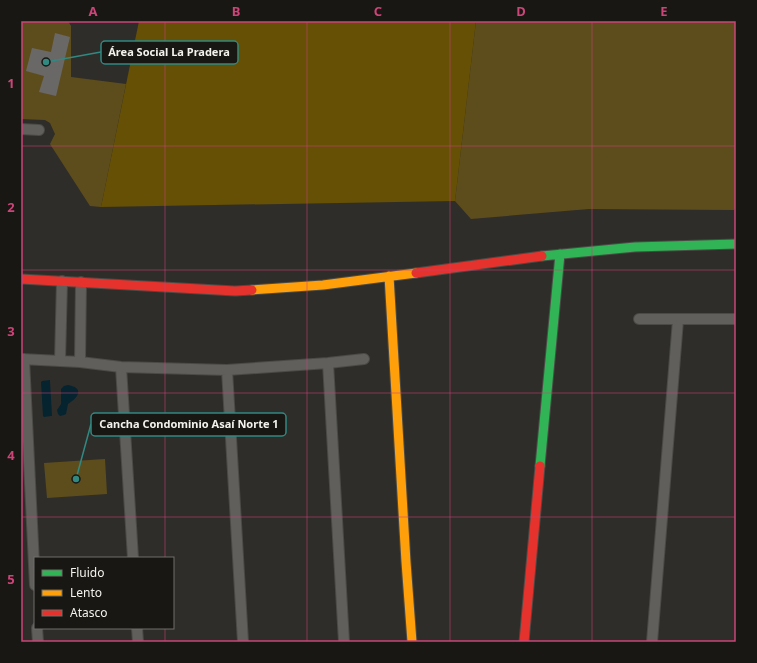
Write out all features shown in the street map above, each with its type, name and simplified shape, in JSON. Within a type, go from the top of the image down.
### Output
[{"type":"street","points":[[21,129],[39,130]]},
{"type":"street","points":[[21,279],[235,291],[323,285],[560,254],[635,247],[736,244]]},
{"type":"street","points":[[524,642],[560,254]]},
{"type":"street","points":[[389,276],[412,642]]},
{"type":"street","points":[[60,361],[62,281]]},
{"type":"street","points":[[80,362],[81,282]]},
{"type":"street","points":[[639,319],[736,319]]},
{"type":"street","points":[[652,642],[678,320]]},
{"type":"street","points":[[34,566],[23,359],[80,362],[121,368],[227,370],[364,359]]},
{"type":"street","points":[[328,363],[344,642]]},
{"type":"street","points":[[121,368],[133,557]]},
{"type":"street","points":[[227,370],[243,642]]},
{"type":"street","points":[[37,629],[38,642]]},
{"type":"street","points":[[137,629],[138,642]]},
{"type":"shaded area","points":[[21,21],[68,21],[71,26],[71,77],[126,84],[101,207],[90,206],[50,144],[55,134],[50,123],[45,120],[21,119]]},
{"type":"shaded area","points":[[139,21],[476,21],[455,201],[101,207]]},
{"type":"shaded area","points":[[476,21],[736,21],[736,206],[734,210],[589,209],[471,219],[455,201]]},
{"type":"shaded area","points":[[105,459],[107,494],[47,498],[44,463]]},
{"type":"water","points":[[50,380],[52,416],[44,417],[41,382]]},
{"type":"water","points":[[68,385],[77,388],[78,393],[75,399],[68,404],[66,414],[60,416],[57,410],[61,404],[61,389]]},
{"type":"building","points":[[55,33],[70,37],[56,96],[39,92],[44,76],[26,71],[32,48],[51,52]]},
{"type":"traffic: fast","points":[[542,256],[635,247],[736,244]]},
{"type":"traffic: fast","points":[[540,466],[560,254]]},
{"type":"traffic: slow","points":[[252,290],[323,285],[416,273]]},
{"type":"traffic: slow","points":[[389,276],[412,642]]},
{"type":"traffic: jam","points":[[416,273],[542,256]]},
{"type":"traffic: jam","points":[[21,279],[235,291],[252,290]]},
{"type":"traffic: jam","points":[[524,642],[540,466]]},
{"type":"place","name":"Área Social La Pradera","points":[[46,62]]},
{"type":"place","name":"Cancha Condominio Asaí Norte 1","points":[[76,479]]}]
